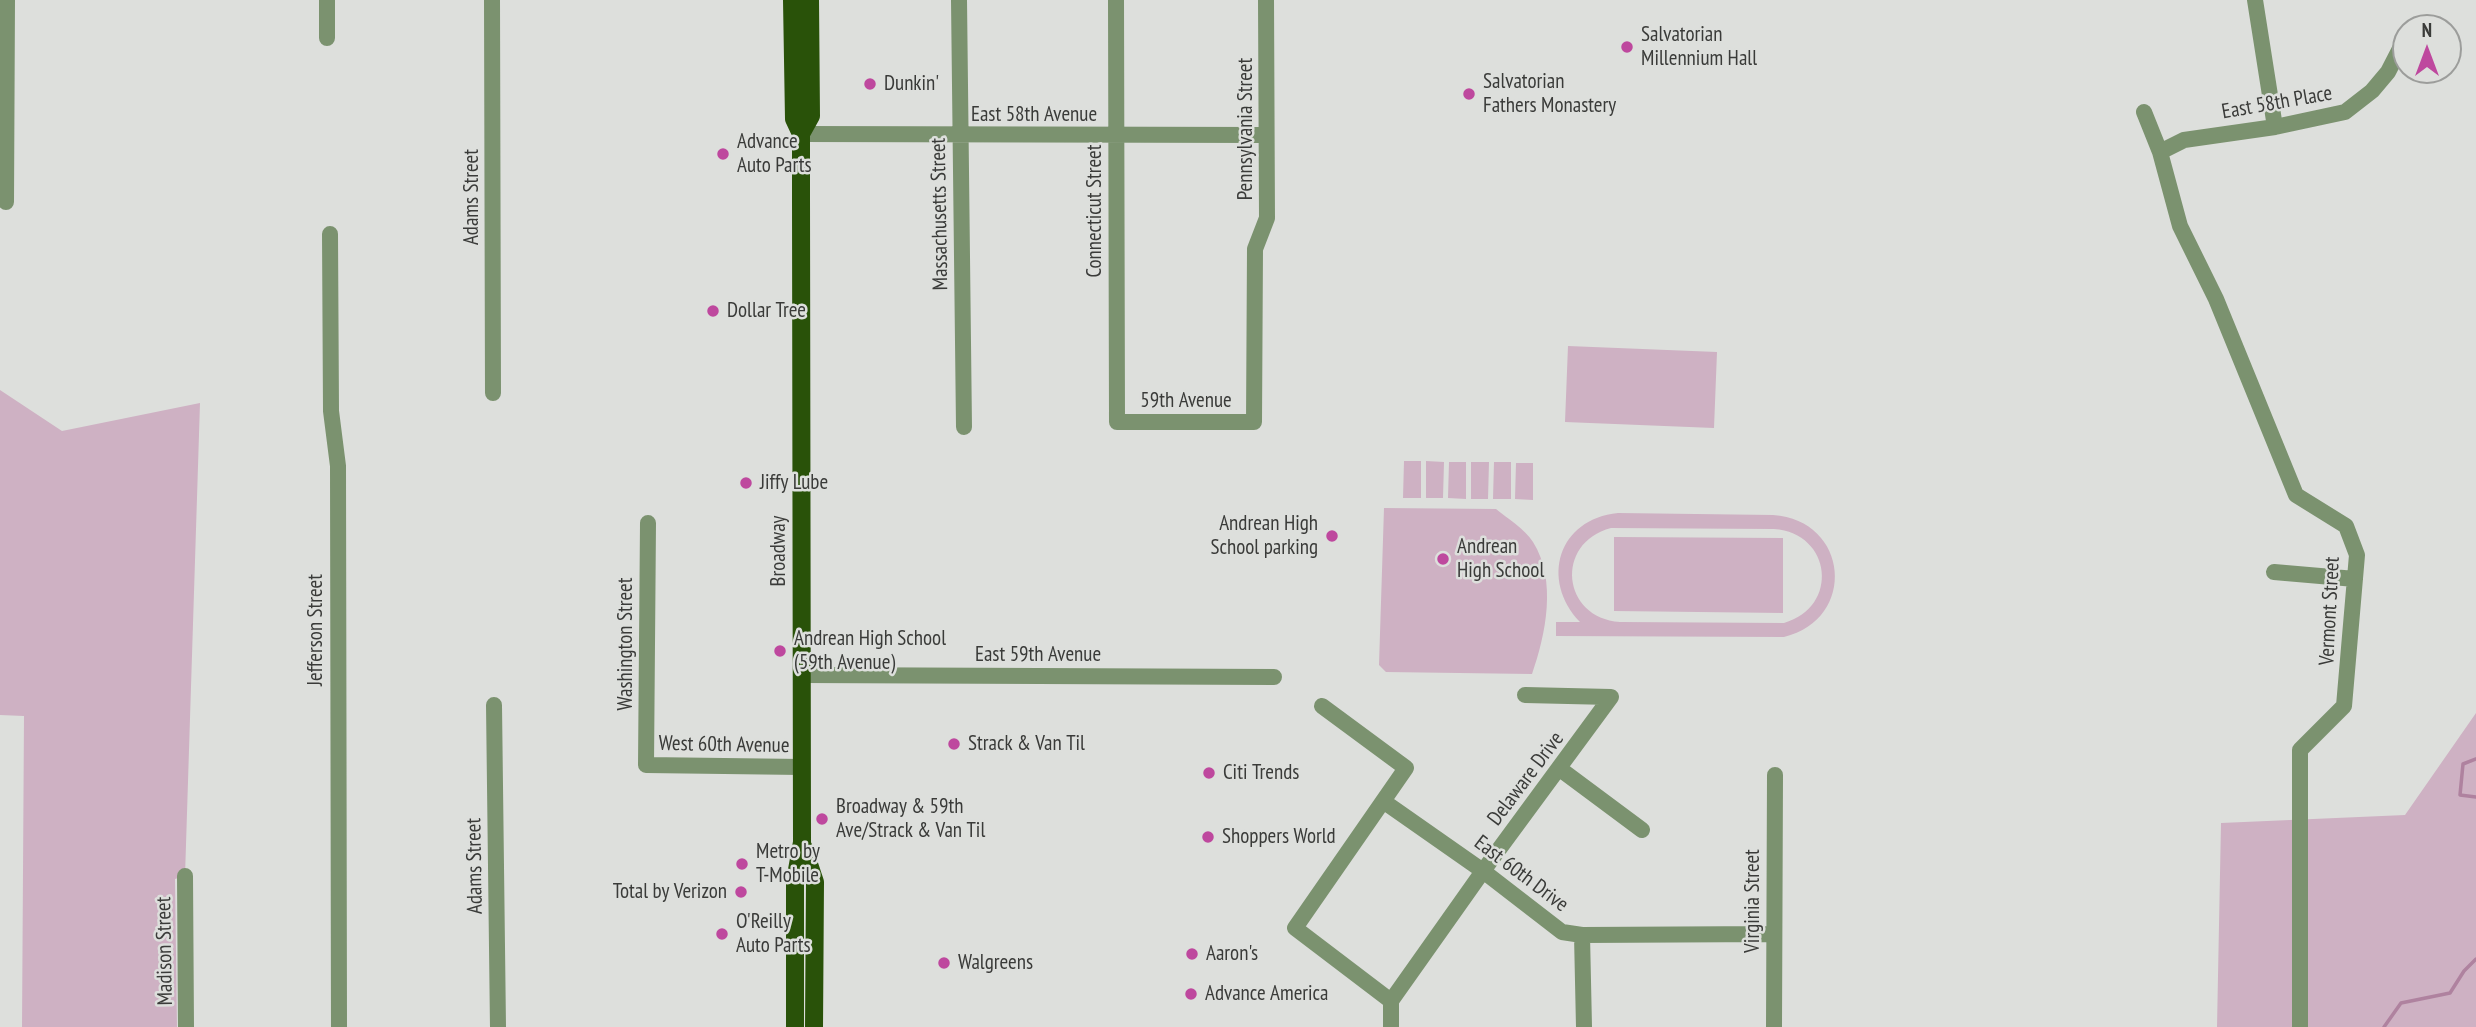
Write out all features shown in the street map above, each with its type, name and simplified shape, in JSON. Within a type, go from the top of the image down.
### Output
[{"type":"main road","name":"Broadway","points":[[792,0],[794,119],[801,134],[802,842],[795,881],[795,1027]]},
{"type":"main road","name":"Broadway","points":[[801,134],[811,116],[810,0]]},
{"type":"main road","name":"Broadway","points":[[802,842],[815,881],[814,1027]]},
{"type":"street","points":[[6,202],[7,0]]},
{"type":"street","points":[[327,0],[327,38]]},
{"type":"street","name":"Adams Street","points":[[492,0],[493,393]]},
{"type":"street","name":"Massachusetts Street","points":[[959,0],[964,426]]},
{"type":"street","name":"Connecticut Street","points":[[1116,0],[1117,422]]},
{"type":"street","name":"Pennsylvania Street","points":[[1254,422],[1255,249],[1267,218],[1266,0]]},
{"type":"street","points":[[2255,0],[2275,127]]},
{"type":"street","name":"East 58th Place","points":[[2160,152],[2184,140],[2275,127],[2345,112],[2372,90],[2392,64]]},
{"type":"street","name":"East 58th Place","points":[[2388,72],[2392,71]]},
{"type":"street","name":"Vermont Street","points":[[2144,112],[2160,152],[2180,226],[2216,299],[2296,495],[2346,526],[2357,555],[2344,706],[2300,750],[2300,1027]]},
{"type":"street","name":"East 58th Avenue","points":[[801,134],[1266,135]]},
{"type":"street","name":"Jefferson Street","points":[[330,234],[331,411],[338,466],[339,1027]]},
{"type":"street","name":"59th Avenue","points":[[1117,422],[1254,422]]},
{"type":"street","name":"Washington Street","points":[[646,765],[648,523]]},
{"type":"street","points":[[2274,572],[2355,579]]},
{"type":"street","name":"East 59th Avenue","points":[[802,674],[1274,677]]},
{"type":"street","name":"Delaware Drive","points":[[1391,1001],[1611,697],[1525,695]]},
{"type":"street","name":"Adams Street","points":[[494,705],[498,1027]]},
{"type":"street","points":[[1322,706],[1406,768],[1295,928],[1391,1001],[1391,1027]]},
{"type":"street","name":"West 60th Avenue","points":[[646,765],[802,767]]},
{"type":"street","points":[[1560,769],[1642,830]]},
{"type":"street","name":"Virginia Street","points":[[1774,1027],[1775,775]]},
{"type":"street","name":"East 60th Drive","points":[[1383,801],[1483,871],[1562,932],[1583,936],[1773,934]]},
{"type":"street","name":"Madison Street","points":[[185,876],[186,1027]]},
{"type":"street","points":[[1583,936],[1584,1027]]},
{"type":"shaded area","points":[[1568,346],[1717,352],[1714,428],[1565,422]]},
{"type":"shaded area","points":[[0,390],[62,431],[200,403],[185,876],[175,879],[177,1027],[22,1027],[24,716],[0,715]]},
{"type":"shaded area","points":[[1404,461],[1421,461],[1421,498],[1403,498]]},
{"type":"shaded area","points":[[1426,461],[1444,462],[1443,498],[1426,498]]},
{"type":"shaded area","points":[[1449,462],[1466,462],[1466,499],[1448,498]]},
{"type":"shaded area","points":[[1471,462],[1489,462],[1488,499],[1471,499]]},
{"type":"shaded area","points":[[1494,462],[1511,462],[1511,499],[1493,499]]},
{"type":"shaded area","points":[[1516,463],[1533,463],[1533,500],[1515,499]]},
{"type":"shaded area","points":[[1384,508],[1496,509],[1530,537],[1540,557],[1547,590],[1545,625],[1532,674],[1386,672],[1379,665]]},
{"type":"shaded area","points":[[1618,513],[1773,515],[1798,521],[1817,534],[1829,551],[1835,571],[1833,592],[1824,611],[1808,627],[1784,637],[1556,636],[1556,622],[1580,622],[1568,606],[1561,588],[1559,571],[1562,554],[1569,539],[1581,527],[1598,518]],"holes":[[[1611,528],[1774,529],[1793,534],[1808,543],[1817,556],[1822,572],[1821,587],[1814,602],[1802,615],[1784,623],[1620,622],[1601,617],[1586,608],[1572,579],[1580,548],[1593,536]]]},
{"type":"shaded area","points":[[1614,537],[1783,538],[1783,613],[1614,611]]},
{"type":"shaded area","points":[[2476,713],[2476,1027],[2217,1027],[2221,823],[2405,815]]},
{"type":"waterway","points":[[2476,759],[2463,764],[2460,795],[2476,797]]},
{"type":"waterway","points":[[2384,1027],[2401,1003],[2450,993],[2464,971],[2476,959]]},
{"type":"place","name":"Salvatorian Millennium Hall","points":[[1627,47]]},
{"type":"place","name":"Dunkin'","points":[[870,84]]},
{"type":"place","name":"Salvatorian Fathers Monastery","points":[[1469,94]]},
{"type":"place","name":"Advance Auto Parts","points":[[723,154]]},
{"type":"place","name":"Dollar Tree","points":[[713,311]]},
{"type":"place","name":"Jiffy Lube","points":[[746,483]]},
{"type":"place","name":"Andrean High School parking","points":[[1332,536]]},
{"type":"place","name":"Andrean High School","points":[[1443,559]]},
{"type":"place","name":"Andrean High School (59th Avenue)","points":[[780,651]]},
{"type":"place","name":"Strack & Van Til","points":[[954,744]]},
{"type":"place","name":"Citi Trends","points":[[1209,773]]},
{"type":"place","name":"Broadway & 59th Ave/Strack & Van Til","points":[[822,819]]},
{"type":"place","name":"Shoppers World","points":[[1208,837]]},
{"type":"place","name":"Metro by T-Mobile","points":[[742,864]]},
{"type":"place","name":"Total by Verizon","points":[[741,892]]},
{"type":"place","name":"O'Reilly Auto Parts","points":[[722,934]]},
{"type":"place","name":"Aaron's","points":[[1192,954]]},
{"type":"place","name":"Walgreens","points":[[944,963]]},
{"type":"place","name":"Advance America","points":[[1191,994]]}]
